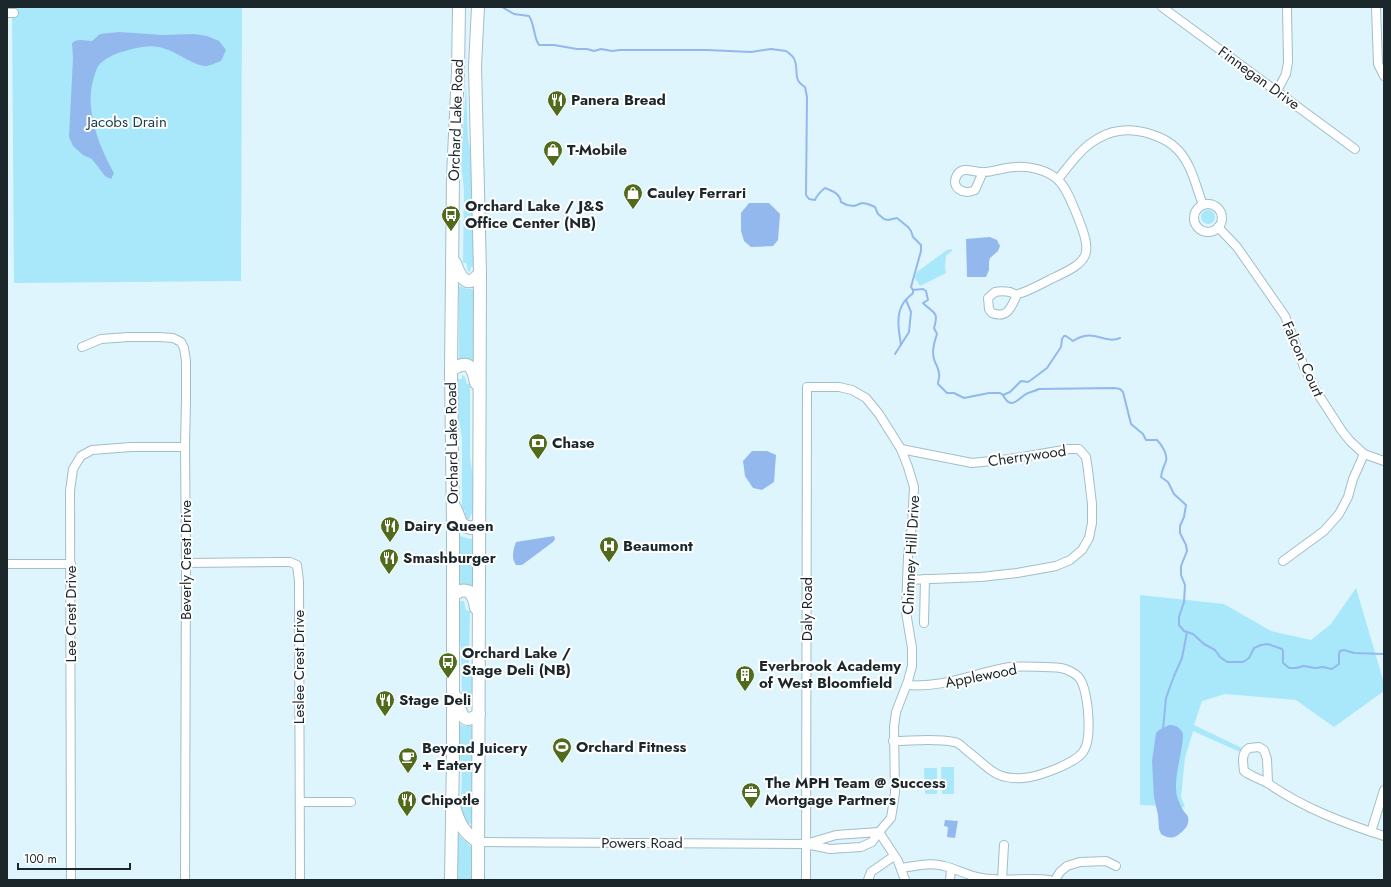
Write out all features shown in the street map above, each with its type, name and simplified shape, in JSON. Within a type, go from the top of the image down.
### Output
[{"type":"main road","name":"Orchard Lake Road","points":[[451,880],[453,595],[451,370],[453,176],[458,72],[459,7]]},
{"type":"main road","name":"Orchard Lake Road","points":[[478,7],[476,66],[480,273],[478,880]]},
{"type":"main road","points":[[458,72],[464,73],[468,79],[477,117]]},
{"type":"main road","points":[[453,258],[458,272],[464,280],[472,281],[476,279],[480,273]]},
{"type":"main road","points":[[451,370],[463,364],[472,368],[480,406]]},
{"type":"main road","points":[[452,501],[462,525],[471,528],[480,524]]},
{"type":"main road","points":[[453,595],[465,590],[470,592],[474,599],[479,625]]},
{"type":"main road","points":[[453,680],[460,713],[466,718],[470,719],[479,714]]},
{"type":"main road","points":[[452,800],[464,830],[470,838],[479,842]]},
{"type":"street","name":"Finnegan Drive","points":[[1162,7],[1354,149]]},
{"type":"street","points":[[1277,91],[1286,74],[1288,62],[1288,7]]},
{"type":"street","points":[[1376,7],[1378,64],[1384,76]]},
{"type":"street","points":[[1058,179],[1091,143],[1104,136],[1119,131],[1142,131],[1160,138],[1177,150],[1191,173],[1203,205]]},
{"type":"street","points":[[983,172],[1017,166],[1029,167],[1038,169],[1058,179],[1064,188],[1087,242],[1084,259],[1080,265],[1017,295]]},
{"type":"street","points":[[1203,205],[1212,205],[1219,211],[1221,219],[1218,227],[1210,232],[1201,230],[1195,224],[1194,219],[1196,211],[1203,205]]},
{"type":"street","name":"Falcon Court","points":[[1218,227],[1237,247],[1277,303],[1285,316],[1304,367],[1318,394],[1342,431],[1364,454]]},
{"type":"street","name":"Beverly Crest Drive","points":[[82,347],[101,339],[173,338],[181,342],[184,348],[186,361],[185,880]]},
{"type":"street","name":"Chimney Hill Drive","points":[[806,387],[839,387],[852,390],[866,398],[879,414],[901,449],[914,487],[913,519],[908,556],[906,612],[912,648],[912,666],[907,685],[896,712],[893,741],[895,793],[891,818],[878,832],[872,842],[855,848]]},
{"type":"street","name":"Daly Road","points":[[806,387],[806,880]]},
{"type":"street","name":"Lee Crest Drive","points":[[71,880],[70,491],[73,469],[81,456],[92,450],[130,447],[185,447]]},
{"type":"street","name":"Cherrywood","points":[[901,449],[972,463],[1010,459],[1069,449],[1079,449],[1086,457],[1092,504],[1092,522],[1089,538],[1082,550],[1070,560],[1056,566],[1017,573],[981,577],[908,580]]},
{"type":"street","points":[[1283,561],[1324,531],[1339,514],[1348,497],[1353,479],[1364,454],[1384,461]]},
{"type":"street","name":"Leslee Crest Drive","points":[[186,563],[290,562],[297,565],[299,582],[300,880]]},
{"type":"street","points":[[7,564],[71,564]]},
{"type":"street","points":[[924,623],[925,579]]},
{"type":"street","name":"Applewood","points":[[893,741],[936,740],[955,742],[972,754],[991,771],[1000,776],[1011,778],[1039,776],[1056,769],[1074,760],[1083,752],[1088,742],[1088,721],[1084,687],[1079,677],[1063,668],[1012,667],[940,684],[920,686],[907,685]]},
{"type":"street","points":[[1268,783],[1267,759],[1264,750],[1259,747],[1249,748],[1244,754],[1244,771],[1268,783],[1288,796],[1330,817],[1384,836]]},
{"type":"street","points":[[1371,832],[1384,790]]},
{"type":"street","points":[[300,802],[351,802]]},
{"type":"street","points":[[806,844],[836,835],[878,832],[901,868],[905,880]]},
{"type":"street","points":[[806,844],[830,849],[855,848],[854,834]]},
{"type":"street","name":"Powers Road","points":[[479,842],[806,844]]},
{"type":"street","points":[[1002,880],[1004,845]]},
{"type":"street","points":[[868,880],[871,872],[875,868],[894,856]]},
{"type":"street","points":[[1055,880],[1060,872],[1067,866],[1080,862],[1106,861],[1116,866]]},
{"type":"street","points":[[901,868],[926,864],[943,866],[982,878],[1002,880],[1049,880]]},
{"type":"street","points":[[950,880],[951,868]]},
{"type":"green space","name":"Jacobs Drain","points":[[12,7],[242,7],[241,281],[14,283]]},
{"type":"green space","points":[[466,84],[468,139],[473,164],[475,267],[471,267],[470,272],[468,271],[466,263],[463,263],[464,190],[461,162]]},
{"type":"green space","points":[[1205,210],[1211,210],[1215,214],[1215,220],[1211,224],[1205,224],[1201,220],[1201,214]]},
{"type":"green space","points":[[952,249],[952,251],[946,256],[946,273],[920,286],[915,278],[917,272],[947,250]]},
{"type":"green space","points":[[459,286],[467,289],[474,289],[474,362],[467,359],[459,359]]},
{"type":"green space","points":[[462,375],[465,377],[467,384],[470,384],[470,458],[474,484],[474,514],[471,514],[468,520],[465,515],[465,511],[462,510],[462,438],[458,413],[458,379],[462,379]]},
{"type":"green space","points":[[458,535],[469,539],[474,538],[474,587],[464,584],[458,585]]},
{"type":"green space","points":[[1356,588],[1384,683],[1384,691],[1334,727],[1296,700],[1225,694],[1202,701],[1194,725],[1242,748],[1240,752],[1193,731],[1185,758],[1181,797],[1185,807],[1140,805],[1140,595],[1224,604],[1271,631],[1311,640],[1331,624]]},
{"type":"green space","points":[[464,601],[466,610],[470,611],[469,661],[474,685],[473,702],[470,702],[468,709],[465,704],[465,698],[462,698],[458,602]]},
{"type":"green space","points":[[457,723],[464,726],[473,726],[473,822],[469,824],[465,822],[461,806],[462,767],[457,742]]},
{"type":"green space","points":[[941,767],[954,767],[954,794],[942,794]]},
{"type":"green space","points":[[924,768],[937,768],[937,794],[925,794]]},
{"type":"green space","points":[[457,834],[473,848],[473,880],[457,879]]},
{"type":"shaded area","points":[[119,32],[162,35],[194,34],[207,36],[219,41],[226,50],[221,61],[208,66],[195,63],[164,48],[150,46],[118,53],[101,62],[96,70],[92,86],[92,112],[98,138],[114,173],[111,179],[105,176],[92,159],[83,155],[73,146],[69,137],[73,58],[72,43],[79,40],[92,41],[100,34]]},
{"type":"shaded area","points":[[749,203],[769,203],[780,214],[778,240],[773,246],[751,247],[744,241],[741,231],[741,213]]},
{"type":"shaded area","points":[[990,237],[997,240],[1000,246],[998,251],[990,258],[989,270],[986,277],[967,277],[966,239]]},
{"type":"shaded area","points":[[752,451],[767,451],[776,455],[774,482],[762,490],[753,488],[745,476],[743,461]]},
{"type":"shaded area","points":[[554,536],[555,539],[553,542],[522,565],[516,565],[513,560],[513,554],[516,542]]},
{"type":"shaded area","points":[[1169,725],[1178,727],[1183,734],[1176,792],[1183,811],[1188,816],[1187,825],[1184,830],[1178,835],[1172,837],[1167,837],[1161,834],[1159,829],[1154,797],[1152,761],[1156,733]]},
{"type":"shaded area","points":[[945,820],[958,821],[955,838],[947,837],[948,827],[944,826]]},
{"type":"waterway","points":[[502,7],[514,14],[529,16],[539,45],[554,45],[594,51],[601,49],[612,51],[707,50],[751,52],[771,49],[786,51],[790,54],[796,65],[797,78],[805,87],[807,97],[806,195],[809,199],[815,200],[825,188],[836,193],[841,202],[847,205],[854,206],[862,203],[875,207],[878,214],[884,219],[888,220],[897,218],[908,227],[913,237],[921,245],[921,251],[911,287],[913,290],[923,289],[926,291],[928,300],[923,303],[933,311],[936,316],[934,328],[937,334],[933,355],[939,372],[938,384],[947,393],[954,393],[964,398],[989,393],[1000,393],[1003,395],[1010,392],[1021,381],[1028,382],[1047,368],[1061,347],[1064,336],[1073,341],[1080,337],[1087,336],[1114,340],[1120,338]]},
{"type":"waterway","points":[[901,345],[898,323],[899,312],[904,302],[913,293],[913,290]]},
{"type":"waterway","points":[[895,354],[909,332],[911,312],[906,300]]},
{"type":"waterway","points":[[1003,395],[1006,400],[1012,403],[1026,394],[1039,389],[1114,388],[1120,389],[1123,392],[1131,424],[1143,434],[1146,440],[1157,440],[1162,447],[1165,452],[1166,461],[1161,477],[1168,482],[1174,494],[1186,505],[1184,517],[1180,526],[1180,533],[1186,545],[1187,551],[1181,566],[1181,575],[1185,585],[1184,602],[1179,617],[1179,625],[1184,631],[1193,634],[1204,644],[1215,650],[1220,657],[1227,662],[1243,662],[1249,658],[1254,648],[1268,644],[1282,649],[1283,663],[1289,668],[1304,666],[1332,669],[1339,664],[1340,651],[1344,650],[1354,653],[1384,654]]},
{"type":"waterway","points":[[1163,729],[1166,698],[1182,658],[1187,632]]},
{"type":"place","name":"Panera Bread","points":[[557,117]]},
{"type":"place","name":"T-Mobile","points":[[553,167]]},
{"type":"place","name":"Cauley Ferrari","points":[[633,210]]},
{"type":"place","name":"Orchard Lake / J&S Office Center (NB)","points":[[451,232]]},
{"type":"place","name":"Chase","points":[[538,460]]},
{"type":"place","name":"Dairy Queen","points":[[390,543]]},
{"type":"place","name":"Beaumont","points":[[609,563]]},
{"type":"place","name":"Smashburger","points":[[389,575]]},
{"type":"place","name":"Orchard Lake / Stage Deli (NB)","points":[[448,679]]},
{"type":"place","name":"Everbrook Academy of West Bloomfield","points":[[745,692]]},
{"type":"place","name":"Stage Deli","points":[[385,717]]},
{"type":"place","name":"Orchard Fitness","points":[[562,764]]},
{"type":"place","name":"Beyond Juicery + Eatery","points":[[408,774]]},
{"type":"place","name":"The MPH Team @ Success Mortgage Partners","points":[[751,809]]},
{"type":"place","name":"Chipotle","points":[[407,817]]}]
